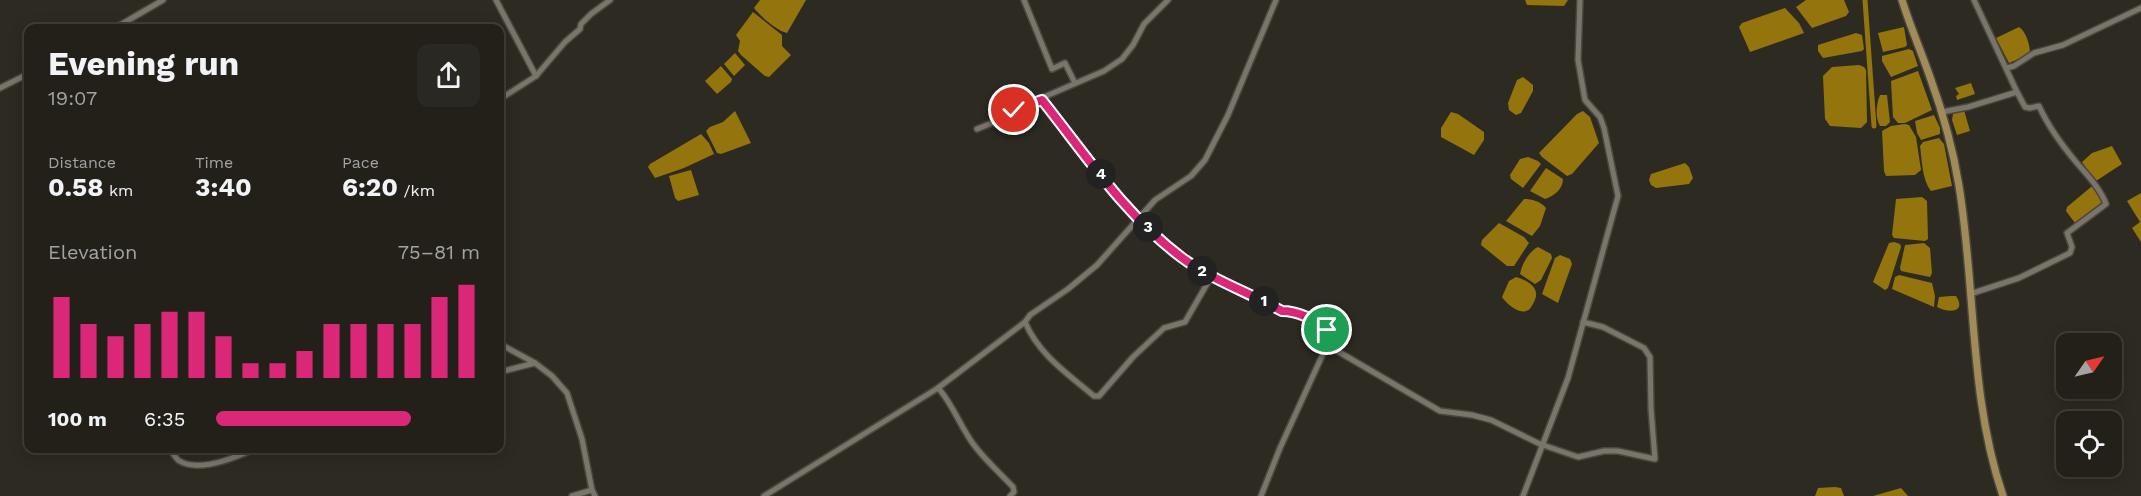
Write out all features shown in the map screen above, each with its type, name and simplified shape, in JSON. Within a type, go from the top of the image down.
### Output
[{"type":"main road","points":[[1902,0],[1950,138],[1960,188],[1983,422],[2003,496]]},
{"type":"street","points":[[122,24],[164,0]]},
{"type":"street","points":[[496,0],[536,76]]},
{"type":"street","points":[[504,96],[536,76],[565,42],[580,29],[581,24],[610,0]]},
{"type":"street","points":[[1024,0],[1052,69],[1065,63],[1075,83]]},
{"type":"street","points":[[977,129],[1002,119],[1014,110],[1042,100],[1104,71],[1122,59],[1133,45],[1144,24],[1168,0]]},
{"type":"street","points":[[764,496],[938,388],[1097,265],[1155,200],[1191,176],[1205,160],[1228,115],[1276,0]]},
{"type":"street","points":[[1523,496],[1568,378],[1618,196],[1604,128],[1600,117],[1585,100],[1578,60],[1580,0]]},
{"type":"street","points":[[1970,294],[2019,278],[2070,253],[2072,247],[2067,233],[2106,204],[2101,193],[2046,121],[2039,106],[2025,107],[1974,0]]},
{"type":"street","points":[[2007,68],[2034,53],[2063,45],[2141,8]]},
{"type":"street","points":[[0,88],[24,76]]},
{"type":"street","points":[[1942,112],[1968,107],[2017,92]]},
{"type":"street","points":[[1042,100],[1117,195],[1138,218],[1180,256],[1211,277],[1282,311],[1291,310],[1320,323],[1327,330],[1327,345],[1280,448],[1261,496]]},
{"type":"street","points":[[1025,322],[1033,339],[1051,361],[1094,396],[1099,396],[1133,357],[1164,328],[1185,322],[1211,277]]},
{"type":"street","points":[[1327,345],[1440,411],[1491,420],[1543,445],[1578,457],[1604,451],[1618,451],[1655,459],[1650,357],[1644,348],[1603,327],[1583,322]]},
{"type":"street","points":[[504,346],[535,363],[552,376],[567,393],[582,439],[593,493],[572,496]]},
{"type":"street","points":[[504,371],[535,363]]},
{"type":"street","points":[[938,388],[944,394],[974,446],[1013,487],[1014,492],[1010,496]]},
{"type":"street","points":[[173,453],[178,460],[205,466],[242,453]]},
{"type":"shaded area","points":[[760,0],[806,0],[787,33],[769,23],[754,8]]},
{"type":"shaded area","points":[[1525,0],[1568,0],[1564,6],[1527,5]]},
{"type":"shaded area","points":[[1806,0],[1844,0],[1849,12],[1846,16],[1812,28],[1796,7]]},
{"type":"shaded area","points":[[1785,8],[1799,23],[1804,33],[1750,52],[1739,27],[1742,23]]},
{"type":"shaded area","points":[[753,12],[782,35],[782,46],[791,55],[769,77],[765,76],[738,51],[740,41],[736,35]]},
{"type":"shaded area","points":[[1904,27],[1907,45],[1883,52],[1878,33]]},
{"type":"shaded area","points":[[2019,27],[2027,39],[2030,54],[2009,63],[1996,38]]},
{"type":"shaded area","points":[[1856,33],[1862,35],[1864,49],[1862,51],[1823,58],[1818,51],[1818,45]]},
{"type":"shaded area","points":[[1909,49],[1913,51],[1918,66],[1891,77],[1882,61],[1882,56]]},
{"type":"shaded area","points":[[735,53],[745,65],[734,76],[724,64]]},
{"type":"shaded area","points":[[1859,65],[1866,70],[1867,122],[1861,128],[1830,126],[1825,119],[1823,76],[1832,67]]},
{"type":"shaded area","points":[[721,66],[732,79],[717,94],[705,81]]},
{"type":"shaded area","points":[[1918,71],[1932,110],[1905,123],[1898,123],[1893,117],[1891,81]]},
{"type":"shaded area","points":[[1523,77],[1533,85],[1533,91],[1521,113],[1516,115],[1509,110],[1508,103],[1517,80]]},
{"type":"shaded area","points":[[1971,83],[1975,94],[1957,100],[1956,96],[1959,94],[1955,88]]},
{"type":"shaded area","points":[[1880,95],[1887,95],[1890,122],[1886,126],[1880,126],[1877,119]]},
{"type":"shaded area","points":[[1964,110],[1970,131],[1957,135],[1952,120],[1953,114]]},
{"type":"shaded area","points":[[735,111],[751,143],[721,154],[717,153],[706,131],[723,122]]},
{"type":"shaded area","points":[[1583,111],[1590,117],[1599,143],[1572,174],[1567,176],[1539,153],[1577,114]]},
{"type":"shaded area","points":[[1451,112],[1458,114],[1484,132],[1484,140],[1474,155],[1441,137],[1441,128]]},
{"type":"shaded area","points":[[1934,115],[1940,128],[1940,134],[1921,140],[1915,121]]},
{"type":"shaded area","points":[[1909,125],[1916,137],[1921,170],[1915,175],[1886,176],[1882,131],[1891,126]]},
{"type":"shaded area","points":[[701,134],[709,143],[714,154],[655,178],[648,167],[650,164]]},
{"type":"shaded area","points":[[1939,138],[1944,144],[1952,186],[1931,191],[1924,176],[1920,146],[1923,142]]},
{"type":"shaded area","points":[[2112,146],[2122,164],[2096,181],[2082,162],[2092,153]]},
{"type":"shaded area","points":[[1528,157],[1541,164],[1523,188],[1511,179],[1510,175],[1520,159]]},
{"type":"shaded area","points":[[1685,163],[1693,178],[1689,184],[1656,188],[1651,185],[1649,180],[1651,174]]},
{"type":"shaded area","points":[[1546,168],[1563,179],[1557,192],[1545,199],[1530,191]]},
{"type":"shaded area","points":[[691,170],[699,195],[678,201],[675,198],[669,176]]},
{"type":"shaded area","points":[[2091,187],[2095,187],[2103,203],[2075,223],[2066,211],[2067,207]]},
{"type":"shaded area","points":[[2141,193],[2141,242],[2132,228],[2140,222],[2127,201]]},
{"type":"shaded area","points":[[1922,197],[1927,201],[1928,239],[1925,241],[1894,238],[1892,235],[1896,199]]},
{"type":"shaded area","points":[[1524,199],[1536,201],[1546,208],[1540,226],[1532,236],[1506,221]]},
{"type":"shaded area","points":[[1499,223],[1524,237],[1529,243],[1514,266],[1507,266],[1481,245],[1482,240]]},
{"type":"shaded area","points":[[1889,243],[1900,244],[1901,247],[1888,288],[1885,290],[1873,282]]},
{"type":"shaded area","points":[[1924,243],[1930,248],[1932,273],[1930,277],[1901,271],[1905,245]]},
{"type":"shaded area","points":[[1538,247],[1551,254],[1552,258],[1541,280],[1535,284],[1520,274],[1526,258]]},
{"type":"shaded area","points":[[1560,255],[1570,259],[1572,264],[1558,303],[1542,294],[1555,258]]},
{"type":"shaded area","points":[[1899,275],[1932,283],[1935,296],[1934,307],[1892,289],[1895,277]]},
{"type":"shaded area","points":[[1516,277],[1530,283],[1536,294],[1530,308],[1523,312],[1509,305],[1502,297],[1509,281]]},
{"type":"shaded area","points":[[1956,296],[1959,302],[1958,309],[1951,311],[1937,307],[1939,297]]},
{"type":"shaded area","points":[[1818,488],[1841,488],[1844,496],[1815,496]]},
{"type":"shaded area","points":[[1901,488],[1908,496],[1873,496]]},
{"type":"waterway","points":[[1865,0],[1874,126]]},
{"type":"route","points":[[1014,110],[1042,100],[1117,195],[1138,218],[1180,256],[1211,277],[1282,311],[1291,310],[1320,323],[1327,330]]}]
